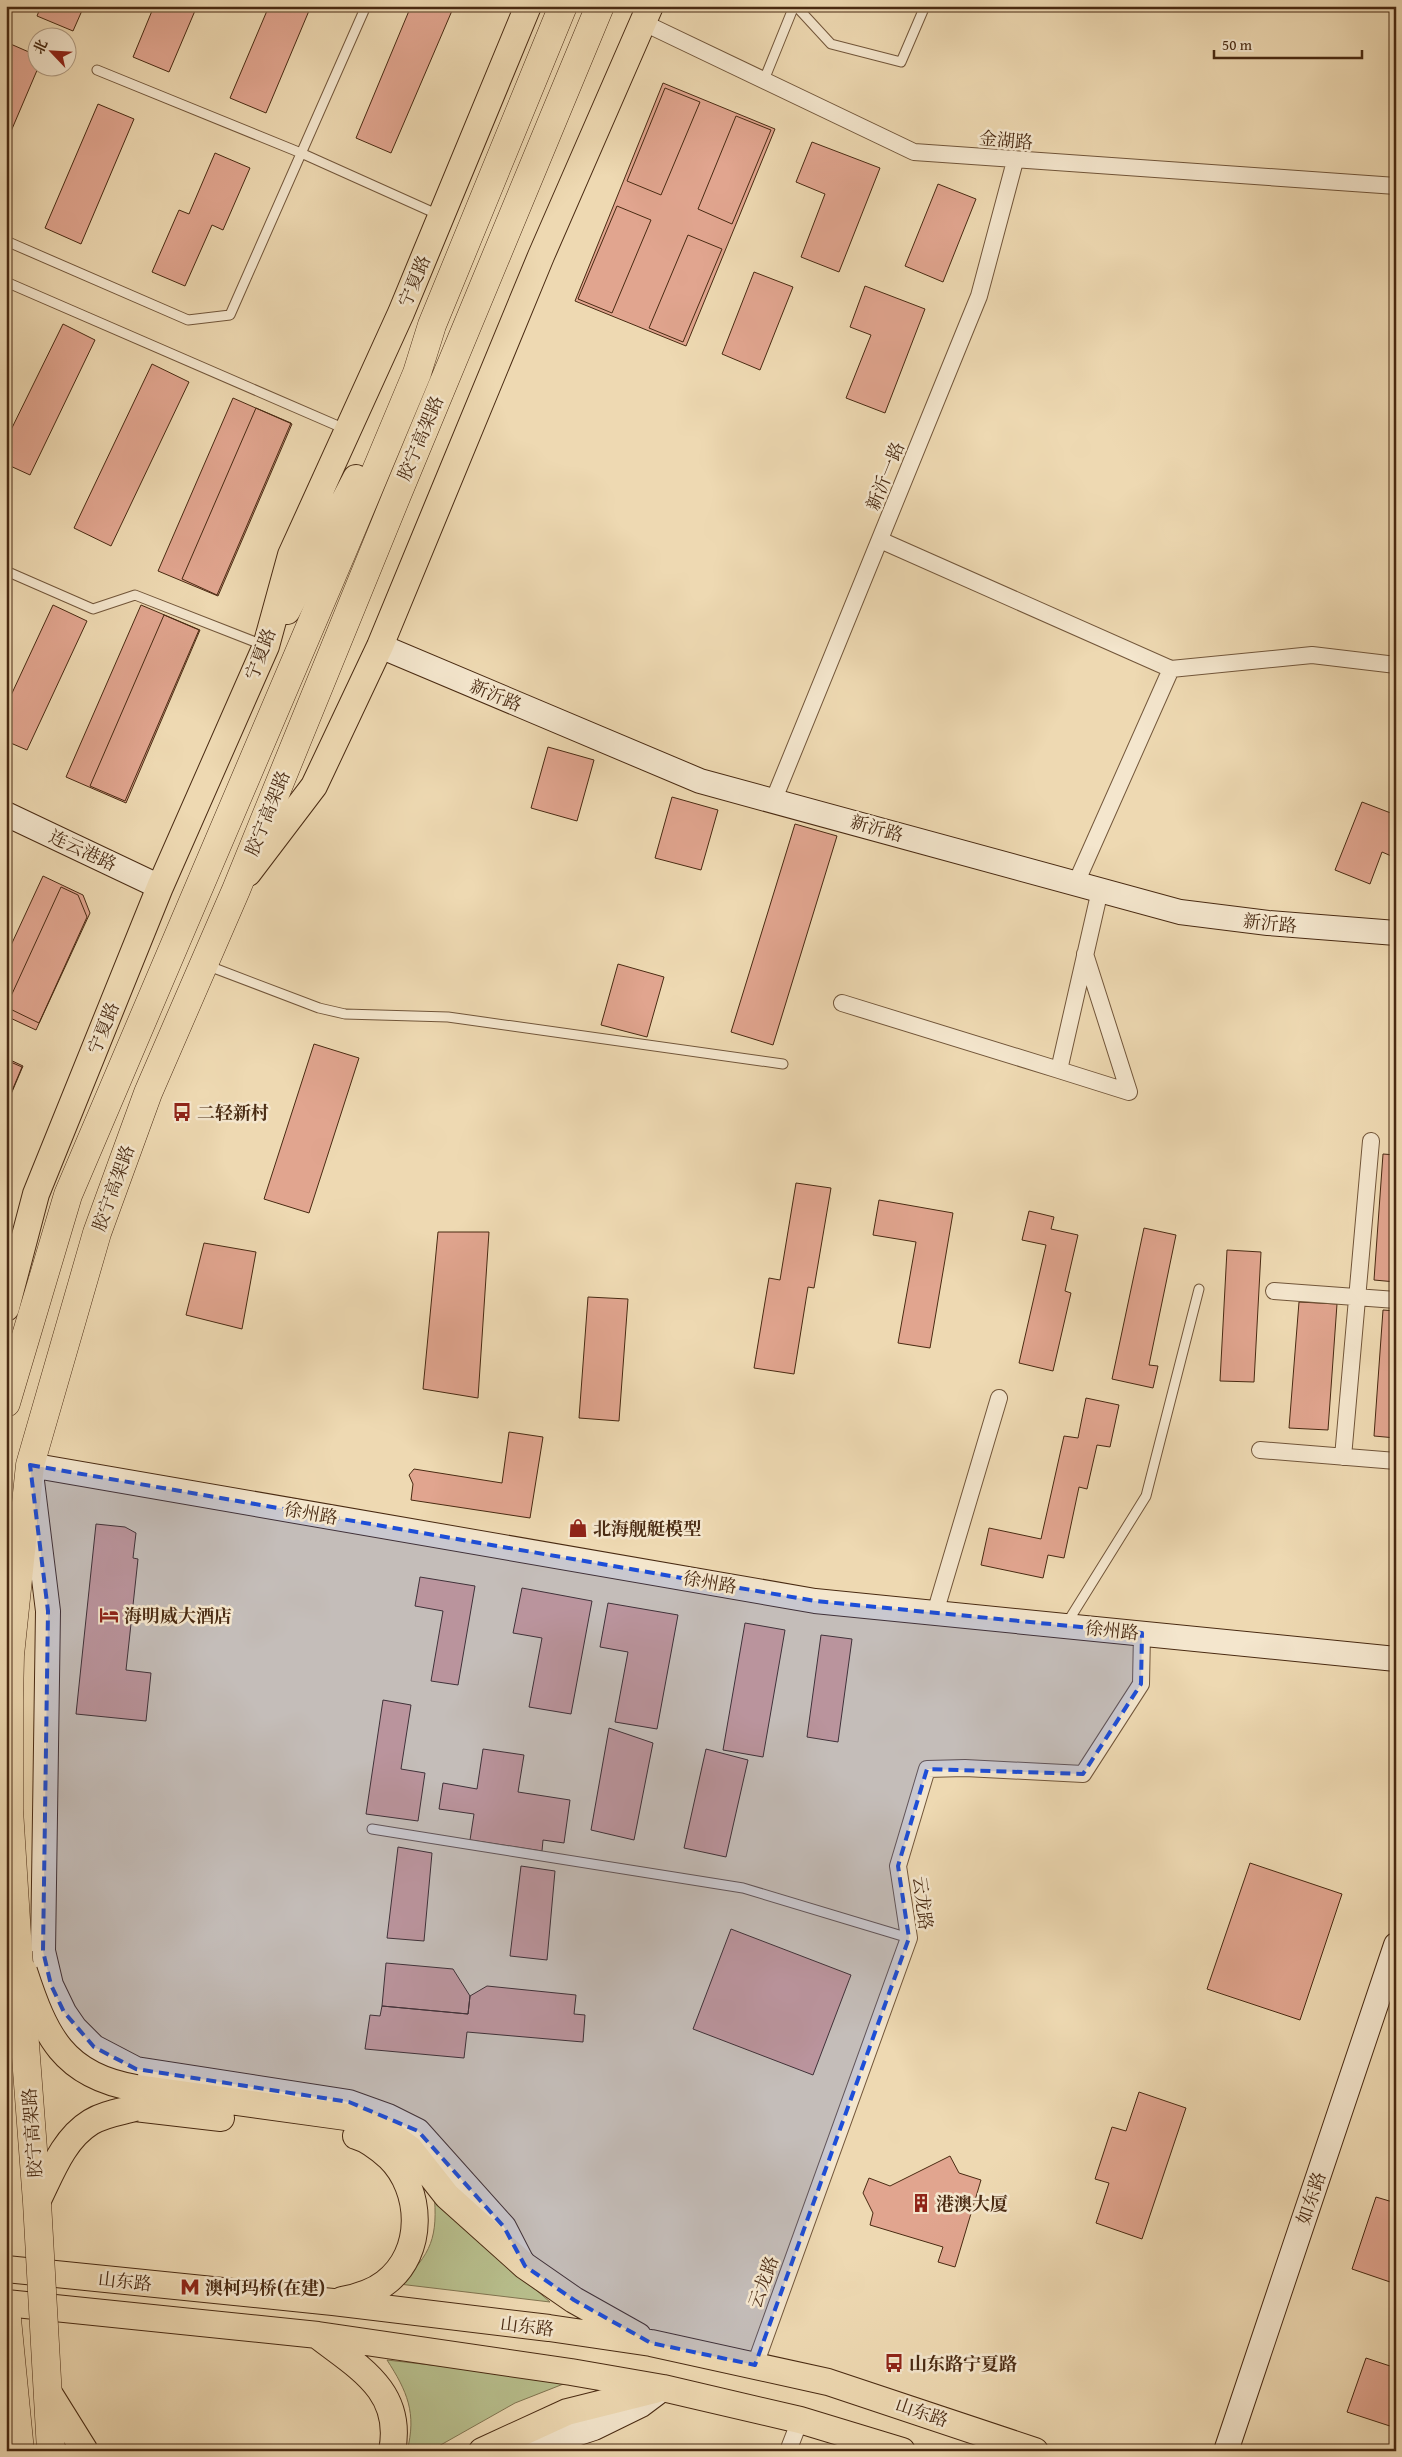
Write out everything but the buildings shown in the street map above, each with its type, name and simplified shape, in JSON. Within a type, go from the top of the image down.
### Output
[{"type":"highway","name":"胶宁高架路","points":[[6,1403],[68,1195],[417,373],[432,325],[564,6]]},
{"type":"highway","name":"胶宁高架路","points":[[51,2451],[37,2202],[9,1810],[10,1673],[30,1465],[97,1233],[148,1093],[236,890],[600,6]]},
{"type":"highway","points":[[356,478],[399,376],[432,325]]},
{"type":"highway","points":[[6,2309],[20,2451]]},
{"type":"main road","name":"宁夏路","points":[[6,1308],[36,1194],[160,886],[266,646],[291,556],[401,313],[528,6]]},
{"type":"main road","points":[[236,890],[314,786],[380,646],[541,256],[646,14]]},
{"type":"main road","points":[[266,646],[289,608],[356,478]]},
{"type":"main road","points":[[18,1952],[45,2028],[65,2054],[80,2068],[135,2098],[361,2137],[384,2152],[399,2166],[408,2184],[414,2206],[416,2226],[412,2245],[386,2283],[363,2296],[333,2302]]},
{"type":"main road","points":[[37,2202],[62,2153],[77,2133],[91,2122],[108,2115],[135,2098],[353,2118],[382,2129],[410,2149],[446,2196],[524,2266],[574,2300],[651,2343]]},
{"type":"main road","name":"山东路","points":[[6,2269],[333,2302],[549,2328],[651,2343],[828,2382],[1035,2451]]},
{"type":"main road","name":"山东路","points":[[6,2303],[318,2335],[664,2388],[800,2420],[902,2451]]},
{"type":"main road","points":[[318,2335],[365,2373],[382,2390],[392,2416],[392,2451]]},
{"type":"main road","points":[[482,2451],[568,2412],[664,2388]]},
{"type":"main road","points":[[47,2390],[85,2451]]},
{"type":"street","name":"金湖路","points":[[646,14],[764,80],[914,152],[1015,161],[1396,186]]},
{"type":"street","name":"新沂一路","points":[[774,799],[979,296],[1015,161]]},
{"type":"street","points":[[880,540],[1171,668],[1312,655],[1396,665]]},
{"type":"street","name":"新沂路","points":[[380,646],[700,781],[774,799],[1180,912],[1268,923],[1396,934]]},
{"type":"street","points":[[1076,883],[1171,668]]},
{"type":"street","name":"连云港路","points":[[6,814],[160,886]]},
{"type":"street","points":[[1059,1070],[1100,890]]},
{"type":"street","points":[[842,1002],[1129,1092],[1085,954]]},
{"type":"street","points":[[1343,1457],[1371,1141]]},
{"type":"street","points":[[1274,1291],[1396,1300]]},
{"type":"street","points":[[935,1613],[999,1398]]},
{"type":"street","points":[[1260,1450],[1396,1461]]},
{"type":"street","points":[[30,1465],[48,1611],[43,1951],[51,1984],[64,2012],[75,2028],[94,2047],[136,2069],[349,2102],[388,2116],[418,2131],[504,2227],[524,2266]]},
{"type":"street","name":"徐州路","points":[[30,1465],[815,1600],[1396,1659]]},
{"type":"street","name":"云龙路","points":[[754,2365],[909,1938],[898,1866],[926,1768],[1082,1774],[1141,1684],[1142,1633]]},
{"type":"street","name":"如东路","points":[[1226,2451],[1396,1945]]},
{"type":"street","points":[[6,2002],[25,1997],[51,1984]]},
{"type":"street","points":[[524,2451],[531,2447],[594,2428],[641,2404],[664,2388]]},
{"type":"street","points":[[788,2451],[800,2420]]},
{"type":"lane","points":[[6,241],[188,320],[230,315],[366,6]]},
{"type":"lane","points":[[764,80],[795,6],[831,44],[901,62],[926,6]]},
{"type":"lane","points":[[97,70],[301,153],[441,216]]},
{"type":"lane","points":[[6,282],[348,430]]},
{"type":"lane","points":[[6,571],[93,609],[135,596],[266,646]]},
{"type":"lane","points":[[203,964],[319,1008],[345,1014],[448,1017],[783,1064]]},
{"type":"lane","points":[[1066,1626],[1146,1496],[1199,1289]]},
{"type":"lane","points":[[372,1829],[742,1888],[909,1938]]},
{"type":"highlighted area","points":[[30,1465],[815,1601],[1142,1633],[1141,1684],[1083,1774],[927,1769],[898,1866],[909,1938],[755,2365],[651,2343],[574,2300],[525,2266],[504,2227],[418,2131],[349,2102],[136,2069],[94,2047],[64,2012],[51,1985],[43,1951],[48,1611]]},
{"type":"green space","points":[[434,2192],[468,2231],[550,2302],[399,2284],[426,2254],[430,2244],[435,2221]]},
{"type":"green space","points":[[387,2360],[571,2381],[515,2403],[430,2451],[407,2451],[411,2425],[408,2403],[405,2392]]},
{"type":"place","name":"二轻新村","points":[[182,1112]]},
{"type":"place","name":"北海舰艇模型","points":[[578,1528]]},
{"type":"place","name":"海明威大酒店","points":[[109,1615]]},
{"type":"place","name":"港澳大厦","points":[[921,2203]]},
{"type":"place","name":"澳柯玛桥(在建)","points":[[190,2287]]},
{"type":"place","name":"山东路宁夏路","points":[[894,2363]]}]
